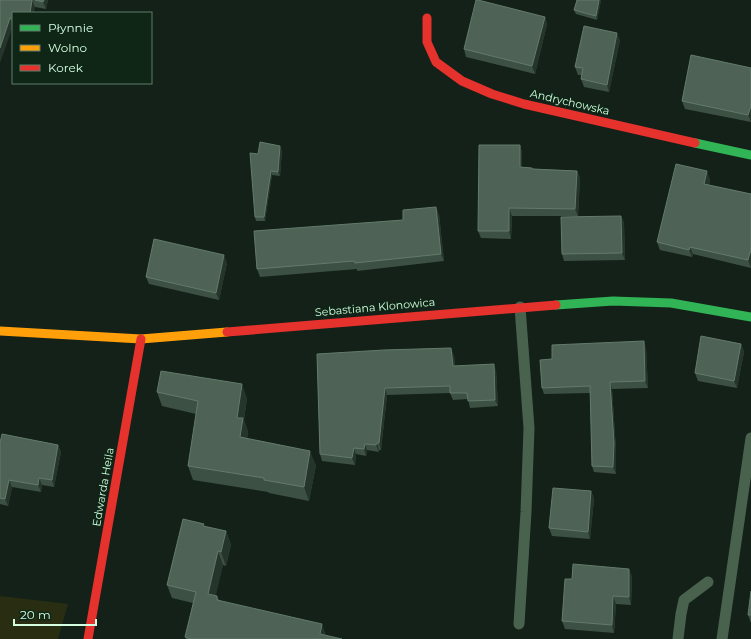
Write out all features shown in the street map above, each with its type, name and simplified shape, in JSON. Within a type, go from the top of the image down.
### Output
[{"type":"street","name":"Andrychowska","points":[[427,18],[427,42],[436,62],[462,81],[492,94],[524,104],[751,155]]},
{"type":"street","name":"Sebastiana Klonowica","points":[[0,331],[141,339],[520,307],[613,301],[671,303],[751,317]]},
{"type":"street","name":"Edwarda Heila","points":[[88,639],[141,339]]},
{"type":"lane","points":[[519,624],[526,512],[529,428],[520,307]]},
{"type":"lane","points":[[722,639],[751,438]]},
{"type":"lane","points":[[678,639],[684,600],[708,582]]},
{"type":"green space","points":[[0,596],[68,604],[58,639],[0,639]]},
{"type":"building","points":[[0,0],[32,0],[30,12],[12,12],[12,19],[10,18],[0,48]]},
{"type":"building","points":[[476,0],[545,17],[532,66],[464,49]]},
{"type":"building","points":[[577,0],[599,0],[596,16],[574,10]]},
{"type":"building","points":[[584,26],[617,33],[607,85],[581,79],[583,68],[575,67]]},
{"type":"building","points":[[691,55],[751,68],[751,106],[748,115],[682,101]]},
{"type":"building","points":[[260,142],[280,146],[278,172],[271,171],[264,217],[255,217],[250,153],[258,154]]},
{"type":"building","points":[[479,145],[520,145],[520,167],[577,171],[575,209],[509,208],[509,231],[478,231]]},
{"type":"building","points":[[676,164],[707,171],[704,184],[751,194],[751,252],[748,260],[690,247],[689,250],[657,242]]},
{"type":"building","points":[[436,207],[441,254],[355,263],[354,261],[257,269],[254,231],[403,220],[403,210]]},
{"type":"building","points":[[621,216],[622,253],[562,254],[561,217]]},
{"type":"building","points":[[154,239],[224,255],[216,293],[146,277]]},
{"type":"building","points":[[701,336],[741,344],[734,381],[695,373]]},
{"type":"building","points":[[644,341],[645,381],[610,382],[614,443],[613,467],[592,466],[590,386],[542,388],[540,360],[552,359],[552,345]]},
{"type":"building","points":[[451,348],[453,366],[494,364],[495,400],[468,401],[467,393],[450,393],[450,386],[385,388],[379,443],[376,445],[365,444],[364,449],[354,448],[352,458],[320,454],[317,354]]},
{"type":"building","points":[[161,371],[242,384],[237,418],[243,418],[240,437],[310,451],[304,487],[264,480],[264,478],[188,466],[198,401],[157,392]]},
{"type":"building","points":[[2,434],[58,445],[52,480],[39,478],[38,485],[9,480],[5,499],[0,498],[0,443]]},
{"type":"building","points":[[553,488],[591,491],[588,532],[549,528]]},
{"type":"building","points":[[183,519],[204,524],[203,526],[226,531],[221,552],[218,551],[208,594],[217,596],[217,600],[322,624],[320,634],[342,639],[191,639],[185,637],[196,592],[167,585]]},
{"type":"building","points":[[573,564],[629,569],[629,597],[613,596],[612,625],[562,621],[565,579],[572,579]]},
{"type":"building","points":[[751,591],[751,615],[748,615]]},
{"type":"traffic: fast","points":[[695,143],[751,155]]},
{"type":"traffic: fast","points":[[556,305],[613,301],[671,303],[751,317]]},
{"type":"traffic: slow","points":[[0,331],[141,339],[227,332]]},
{"type":"traffic: jam","points":[[427,18],[427,42],[436,62],[462,81],[492,94],[524,104],[695,143]]},
{"type":"traffic: jam","points":[[227,332],[556,305]]},
{"type":"traffic: jam","points":[[88,639],[141,339]]}]
